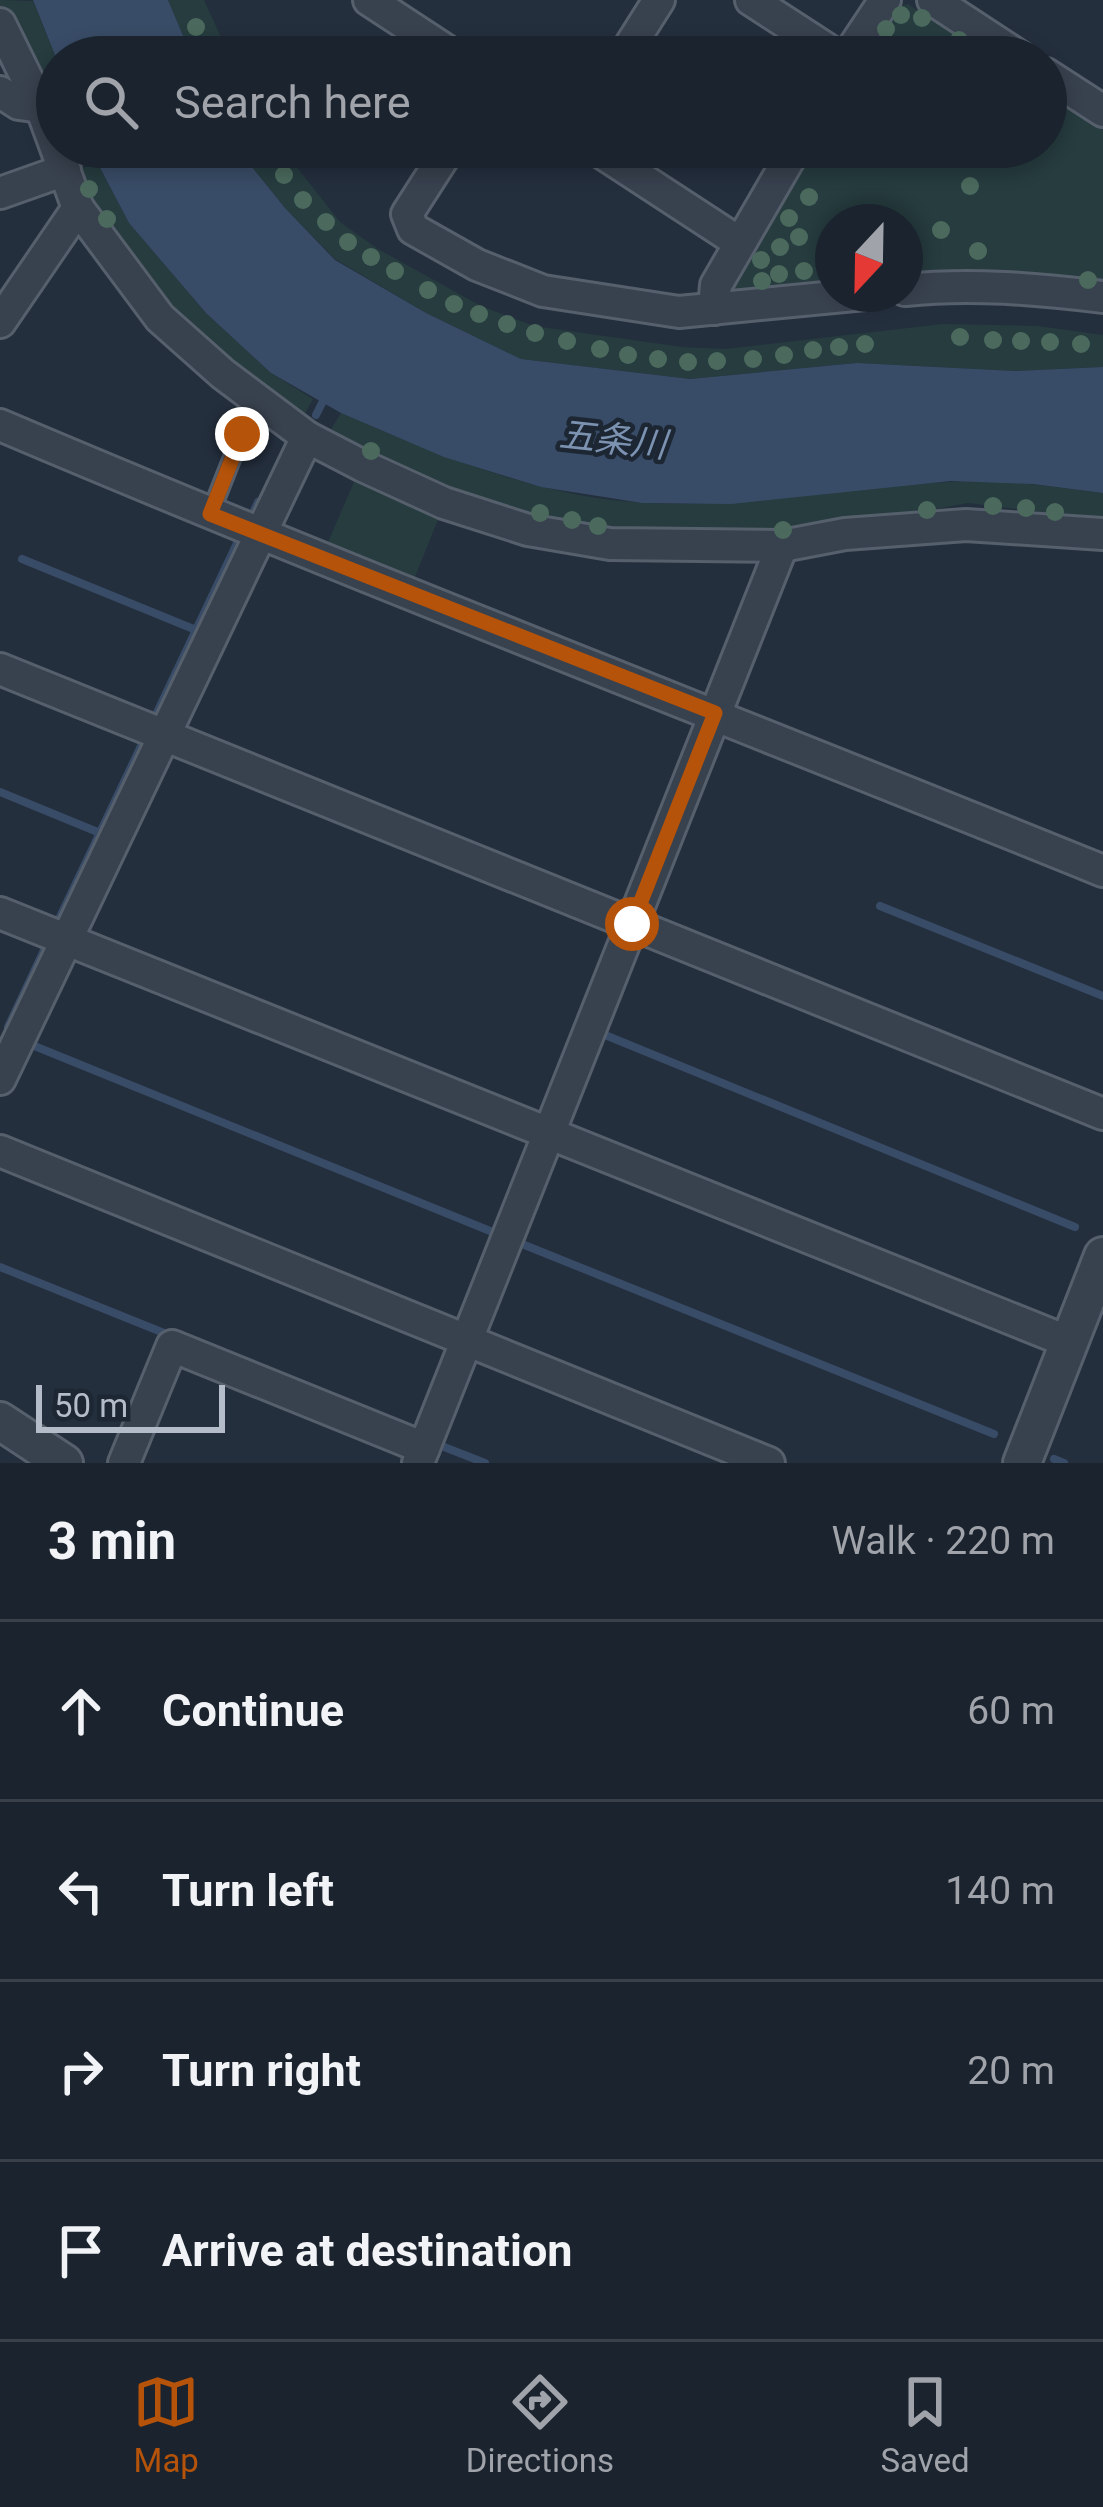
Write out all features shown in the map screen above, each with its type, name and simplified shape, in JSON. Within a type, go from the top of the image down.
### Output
[{"type":"street","points":[[369,0],[424,36]]},
{"type":"street","points":[[751,0],[809,36]]},
{"type":"street","points":[[858,36],[885,0]]},
{"type":"street","points":[[933,0],[988,36]]},
{"type":"street","points":[[635,36],[657,1]]},
{"type":"street","points":[[0,23],[36,97]]},
{"type":"street","points":[[1067,88],[1103,111]]},
{"type":"street","points":[[0,92],[19,104],[36,106]]},
{"type":"street","points":[[437,168],[407,214],[413,229],[477,265],[543,291],[679,312],[815,299]]},
{"type":"street","points":[[625,168],[740,243]]},
{"type":"street","points":[[714,309],[716,285],[784,168]]},
{"type":"street","points":[[0,194],[65,170],[78,208],[160,318],[223,374],[307,437],[444,503],[528,530],[610,544],[782,546],[845,534],[966,525],[1103,535]]},
{"type":"street","points":[[0,322],[78,208]]},
{"type":"street","points":[[923,288],[1044,290],[1103,298]]},
{"type":"street","points":[[0,425],[260,536],[1103,871]]},
{"type":"street","points":[[0,1078],[307,437]]},
{"type":"street","points":[[124,1463],[172,1346],[421,1455],[782,546]]},
{"type":"street","points":[[0,669],[1103,1114]]},
{"type":"street","points":[[0,913],[1069,1342]]},
{"type":"street","points":[[0,1151],[769,1463]]},
{"type":"street","points":[[1022,1463],[1103,1256]]},
{"type":"street","points":[[0,1421],[64,1463]]},
{"type":"lane","points":[[210,514],[242,434]]},
{"type":"green space","points":[[0,0],[33,1],[47,36],[36,36],[36,82],[0,11]]},
{"type":"green space","points":[[168,0],[204,0],[220,36],[183,36]]},
{"type":"green space","points":[[908,4],[957,36],[876,36],[896,7]]},
{"type":"green space","points":[[1067,107],[1103,130],[1103,285],[923,280],[923,204],[815,204],[815,289],[740,299],[730,283],[797,168],[1067,168]]},
{"type":"green space","points":[[100,168],[129,223],[206,313],[271,373],[313,399],[302,419],[166,313],[121,258],[72,172]]},
{"type":"green space","points":[[253,168],[298,168],[340,222],[378,249],[481,306],[534,326],[726,349],[943,324],[1038,326],[1103,335],[1103,367],[1015,371],[857,363],[690,379],[521,359],[426,313],[335,259]]},
{"type":"green space","points":[[341,413],[491,472],[607,499],[723,502],[987,481],[1103,493],[1103,520],[968,503],[812,532],[614,534],[476,500],[327,436]]},
{"type":"green space","points":[[357,475],[441,512],[413,582],[326,547]]},
{"type":"water","points":[[33,0],[168,0],[183,36],[47,36]]},
{"type":"water","name":"五条川","points":[[100,168],[253,168],[335,260],[426,313],[521,359],[690,379],[857,363],[1015,371],[1103,367],[1103,493],[951,481],[731,504],[642,503],[541,487],[444,457],[341,413],[271,373],[206,313],[129,223]]},
{"type":"waterway","points":[[316,415],[326,395]]},
{"type":"waterway","points":[[252,515],[258,502]]},
{"type":"waterway","points":[[153,721],[239,539]]},
{"type":"waterway","points":[[22,559],[196,630]]},
{"type":"waterway","points":[[59,919],[142,744]]},
{"type":"waterway","points":[[0,792],[100,833]]},
{"type":"waterway","points":[[880,906],[1103,996]]},
{"type":"waterway","points":[[8,1027],[46,946]]},
{"type":"waterway","points":[[605,1035],[1075,1227]]},
{"type":"waterway","points":[[27,1043],[495,1233]]},
{"type":"waterway","points":[[522,1244],[994,1434]]},
{"type":"waterway","points":[[0,1267],[169,1335]]},
{"type":"waterway","points":[[439,1445],[485,1463]]},
{"type":"waterway","points":[[1054,1459],[1064,1463]]},
{"type":"route","points":[[242,434],[210,514],[715,713],[632,924]]}]
